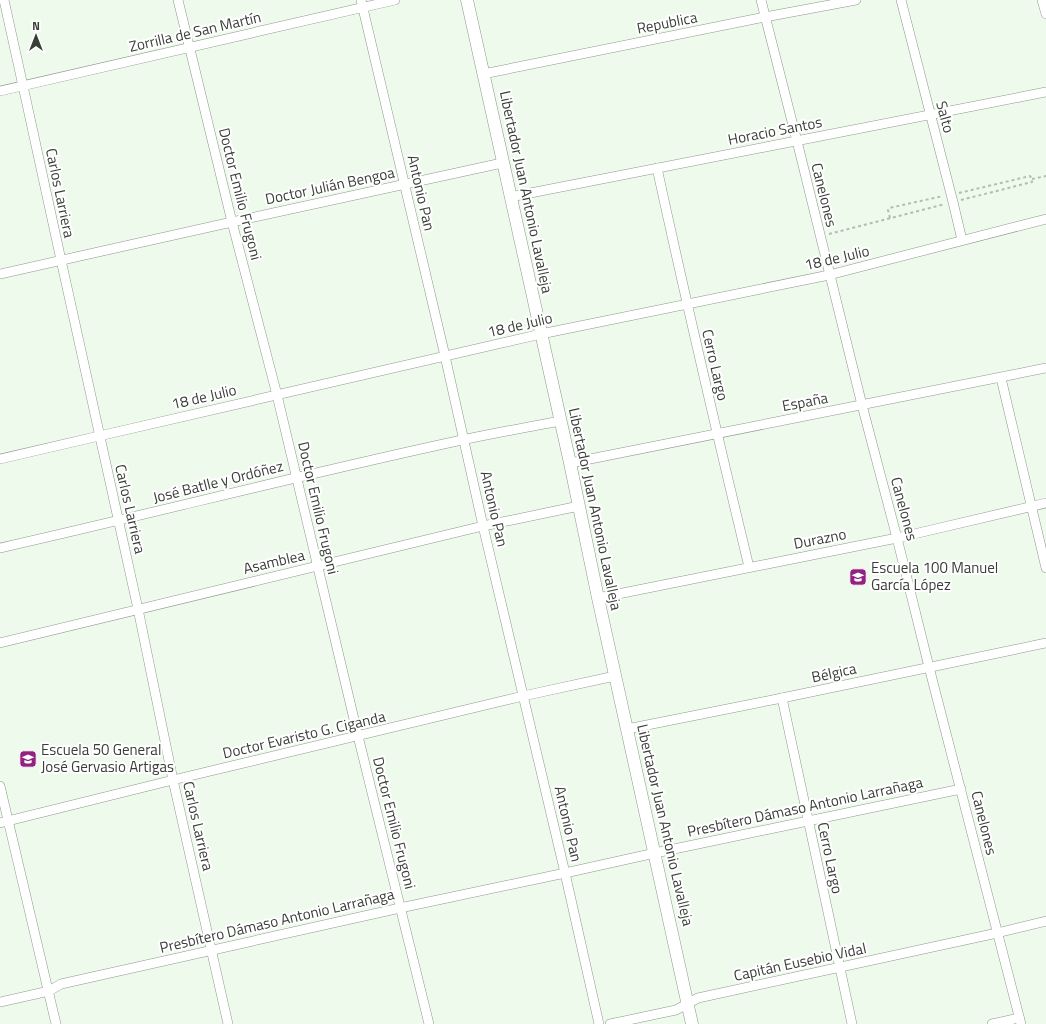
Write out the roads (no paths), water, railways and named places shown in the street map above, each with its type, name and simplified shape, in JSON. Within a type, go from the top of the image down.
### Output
[{"type":"street","name":"Carlos Larriera","points":[[4,0],[138,609],[173,780],[228,1024]]},
{"type":"street","name":"Doctor Emilio Frugoni","points":[[178,0],[232,222],[277,395],[358,736],[429,1024]]},
{"type":"street","name":"Zorrilla de San Martín","points":[[0,91],[190,47],[362,4],[395,0]]},
{"type":"street","name":"Libertador Juan Antonio Lavalleja","points":[[467,0],[502,163],[570,462],[598,598],[692,1024]]},
{"type":"street","name":"Canelones","points":[[761,0],[829,275],[1020,1021]]},
{"type":"street","name":"Republica","points":[[483,74],[856,0]]},
{"type":"street","name":"Salto","points":[[901,0],[962,240]]},
{"type":"street","points":[[1042,0],[1046,14]]},
{"type":"street","name":"Antonio Pan","points":[[362,4],[599,1024]]},
{"type":"street","name":"Horacio Santos","points":[[510,197],[930,116],[1046,92]]},
{"type":"street","name":"Doctor Julián Bengoa","points":[[0,274],[502,163]]},
{"type":"street","name":"Cerro Largo","points":[[657,168],[686,304],[749,567]]},
{"type":"street","name":"18 de Julio","points":[[0,459],[541,334],[829,275],[1046,218]]},
{"type":"street","name":"España","points":[[570,462],[1046,368]]},
{"type":"street","points":[[1001,378],[1046,568]]},
{"type":"street","name":"José Batlle y Ordóñez","points":[[0,548],[463,440],[560,421]]},
{"type":"street","name":"Durazno","points":[[598,598],[897,538],[1046,504]]},
{"type":"street","name":"Asamblea","points":[[0,643],[483,526],[579,506]]},
{"type":"street","name":"Bélgica","points":[[627,729],[1046,642]]},
{"type":"street","name":"Doctor Evaristo G. Ciganda","points":[[4,822],[524,696],[615,676]]},
{"type":"street","name":"Cerro Largo","points":[[782,698],[852,1024]]},
{"type":"street","points":[[0,786],[4,822],[49,991],[56,1024]]},
{"type":"street","name":"Presbítero Dámaso Antonio Larrañaga","points":[[0,1002],[49,991],[61,984],[400,908],[961,789]]},
{"type":"street","name":"Capitán Eusebio Vidal","points":[[610,1024],[676,1010],[698,998],[1046,921]]},
{"type":"street","points":[[992,1024],[1020,1021]]},
{"type":"place","name":"Escuela 100 Manuel García López","points":[[858,577]]},
{"type":"place","name":"Escuela 50 General José Gervasio Artigas","points":[[28,759]]}]
